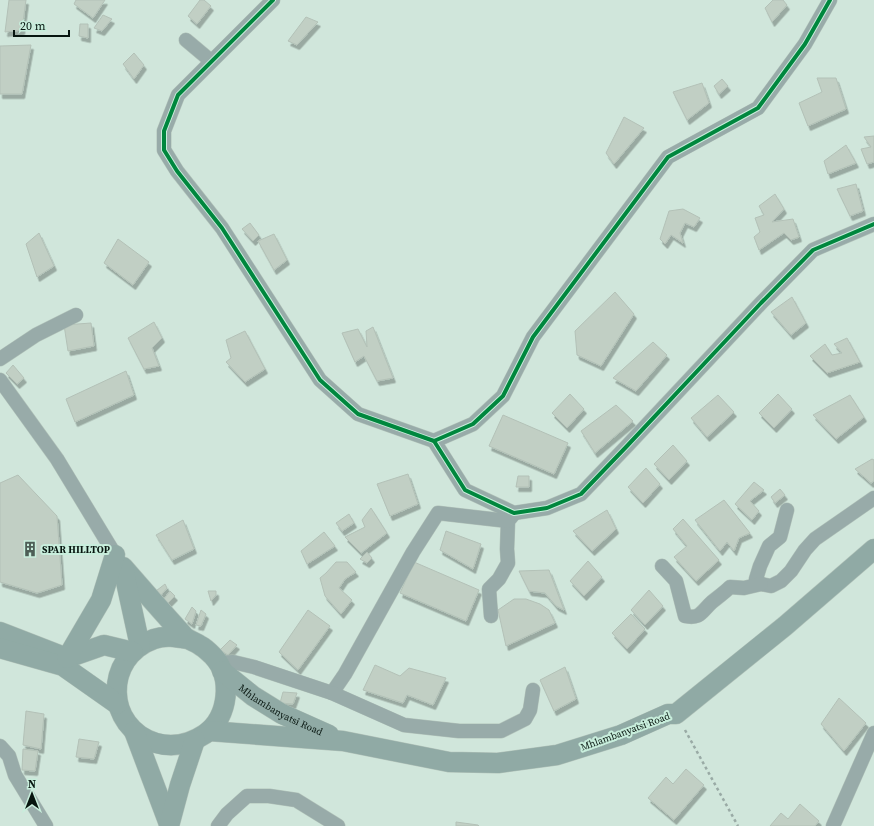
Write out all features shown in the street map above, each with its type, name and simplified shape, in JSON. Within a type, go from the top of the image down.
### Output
[{"type":"main road","name":"Mhlambanyatsi Road","points":[[202,736],[344,741],[450,762],[498,763],[557,755],[621,735],[668,714],[676,714],[785,626],[874,549]]},
{"type":"main road","points":[[119,561],[187,639]]},
{"type":"main road","points":[[119,561],[137,649]]},
{"type":"main road","points":[[67,658],[101,600],[119,561]]},
{"type":"main road","points":[[0,632],[67,658],[104,645],[137,649]]},
{"type":"main road","points":[[169,825],[180,785],[202,736],[219,718],[225,703],[226,687],[220,667],[214,657],[202,646],[187,639],[171,636],[155,639],[137,649],[124,663],[118,675],[116,690],[117,704],[123,718],[134,731],[147,740],[163,745],[180,745],[202,736]]},
{"type":"main road","points":[[0,648],[63,666],[117,704]]},
{"type":"main road","name":"Mhlambanyatsi Road","points":[[220,667],[253,696],[282,714],[344,741]]},
{"type":"main road","points":[[134,731],[169,825]]},
{"type":"street","points":[[273,0],[178,95],[164,131],[164,150],[177,172],[222,228],[320,380],[358,414],[434,441],[466,490],[511,517]]},
{"type":"street","points":[[434,441],[473,424],[503,396],[533,337],[668,157],[758,108],[805,44],[830,0]]},
{"type":"street","points":[[186,40],[211,61]]},
{"type":"street","points":[[332,693],[345,674],[413,552],[438,512],[511,517],[547,508],[581,494],[813,250],[874,224]]},
{"type":"street","points":[[0,359],[36,335],[76,315]]},
{"type":"street","points":[[0,380],[57,459],[119,561]]},
{"type":"street","points":[[662,566],[676,581],[685,616],[693,618],[699,616],[712,602],[730,587],[744,588],[762,584],[771,586],[781,581],[791,571],[805,550],[815,539],[874,498]]},
{"type":"street","points":[[762,584],[756,578],[760,566],[769,546],[780,537],[787,510]]},
{"type":"street","points":[[490,616],[489,589],[499,579],[508,563],[507,549],[511,517]]},
{"type":"street","points":[[220,667],[233,662],[254,666],[332,693],[404,725],[459,731],[501,731],[525,719],[530,710],[533,690]]},
{"type":"street","points":[[833,826],[874,733]]},
{"type":"street","points":[[0,746],[9,756],[15,775],[46,826]]},
{"type":"street","points":[[218,826],[227,814],[247,796],[269,796],[296,800],[338,826]]},
{"type":"path","points":[[676,714],[738,826]]},
{"type":"building","points":[[9,0],[26,0],[22,30],[5,32]]},
{"type":"building","points":[[76,0],[105,0],[93,18],[74,4]]},
{"type":"building","points":[[200,0],[204,0],[211,6],[197,24],[188,16]]},
{"type":"building","points":[[773,0],[783,0],[787,5],[772,22],[765,8]]},
{"type":"building","points":[[103,15],[112,19],[102,31],[94,28]]},
{"type":"building","points":[[306,17],[318,22],[297,45],[288,41]]},
{"type":"building","points":[[80,24],[88,24],[88,38],[79,36]]},
{"type":"building","points":[[31,45],[22,94],[0,94],[0,46]]},
{"type":"building","points":[[134,53],[144,65],[134,79],[123,64]]},
{"type":"building","points":[[817,78],[836,78],[846,109],[808,126],[799,103],[822,92]]},
{"type":"building","points":[[722,79],[728,86],[719,94],[714,86]]},
{"type":"building","points":[[702,83],[709,103],[687,120],[673,92]]},
{"type":"building","points":[[624,117],[644,128],[614,164],[606,153]]},
{"type":"building","points":[[874,136],[874,162],[867,164],[861,149],[871,147],[864,137]]},
{"type":"building","points":[[846,145],[856,163],[828,174],[824,161]]},
{"type":"building","points":[[856,184],[863,211],[850,216],[837,189]]},
{"type":"building","points":[[775,194],[784,209],[772,222],[793,219],[799,237],[791,240],[784,233],[759,250],[754,237],[760,232],[755,218],[764,215],[759,206]]},
{"type":"building","points":[[683,209],[700,218],[694,227],[685,223],[680,233],[683,243],[671,235],[665,244],[660,239],[669,211]]},
{"type":"building","points":[[250,223],[259,235],[253,241],[242,229]]},
{"type":"building","points":[[39,233],[54,266],[37,277],[26,244]]},
{"type":"building","points":[[274,234],[287,260],[274,270],[258,241]]},
{"type":"building","points":[[118,239],[149,262],[133,285],[104,263]]},
{"type":"building","points":[[615,292],[634,314],[601,366],[577,355],[575,331]]},
{"type":"building","points":[[792,297],[806,323],[791,335],[771,312]]},
{"type":"building","points":[[154,322],[162,338],[152,348],[159,366],[144,369],[128,338]]},
{"type":"building","points":[[91,323],[94,346],[68,351],[64,325]]},
{"type":"building","points":[[373,327],[393,378],[377,381],[364,356],[355,362],[342,333],[358,329],[367,347],[366,331]]},
{"type":"building","points":[[245,331],[265,369],[245,382],[226,362],[231,358],[226,340]]},
{"type":"building","points":[[847,338],[860,362],[827,373],[810,356],[825,344],[832,355],[842,353],[834,344]]},
{"type":"building","points":[[653,342],[667,355],[636,391],[613,378]]},
{"type":"building","points":[[13,365],[24,378],[17,384],[6,373]]},
{"type":"building","points":[[126,371],[134,395],[75,422],[66,399]]},
{"type":"building","points":[[570,394],[584,409],[567,428],[552,413]]},
{"type":"building","points":[[778,394],[792,409],[774,428],[759,413]]},
{"type":"building","points":[[718,395],[734,412],[707,437],[691,418]]},
{"type":"building","points":[[850,395],[864,417],[836,439],[813,415]]},
{"type":"building","points":[[616,405],[633,421],[595,453],[581,431]]},
{"type":"building","points":[[503,415],[568,443],[554,474],[489,446]]},
{"type":"building","points":[[673,445],[687,461],[669,480],[654,464]]},
{"type":"building","points":[[872,459],[874,460],[874,481],[871,483],[855,469]]},
{"type":"building","points":[[646,468],[660,484],[643,503],[628,487]]},
{"type":"building","points":[[408,474],[418,504],[390,516],[377,484]]},
{"type":"building","name":"SPAR HILLTOP","points":[[18,475],[57,516],[62,585],[37,593],[0,582],[0,483]]},
{"type":"building","points":[[518,476],[529,476],[529,487],[516,487]]},
{"type":"building","points":[[754,482],[764,490],[750,501],[759,511],[752,520],[735,504]]},
{"type":"building","points":[[780,489],[785,495],[775,503],[771,497]]},
{"type":"building","points":[[724,500],[750,533],[739,538],[734,551],[727,542],[720,551],[695,520]]},
{"type":"building","points":[[371,508],[387,533],[361,553],[345,537],[365,527],[362,520]]},
{"type":"building","points":[[607,510],[616,529],[592,551],[573,531]]},
{"type":"building","points":[[349,514],[354,523],[342,531],[336,523]]},
{"type":"building","points":[[683,519],[719,560],[696,581],[674,557],[687,546],[673,529]]},
{"type":"building","points":[[183,520],[194,549],[172,560],[156,535]]},
{"type":"building","points":[[446,531],[481,544],[473,569],[440,550]]},
{"type":"building","points":[[324,532],[335,546],[307,564],[301,551]]},
{"type":"building","points":[[367,552],[372,558],[367,563],[360,559]]},
{"type":"building","points":[[588,561],[602,577],[584,596],[570,581]]},
{"type":"building","points":[[336,562],[347,562],[356,572],[345,579],[339,588],[352,600],[341,614],[325,596],[320,578]]},
{"type":"building","points":[[414,562],[479,590],[466,621],[400,593]]},
{"type":"building","points":[[549,570],[564,610],[556,606],[545,593],[529,591],[519,571]]},
{"type":"building","points":[[165,584],[167,588],[157,600],[152,594]]},
{"type":"building","points":[[649,590],[663,606],[645,625],[631,610]]},
{"type":"building","points":[[170,591],[175,596],[164,607],[160,604]]},
{"type":"building","points":[[208,591],[216,591],[216,595],[211,601]]},
{"type":"building","points":[[514,599],[526,599],[540,604],[549,610],[555,623],[506,646],[498,610]]},
{"type":"building","points":[[192,607],[196,611],[192,624],[185,619]]},
{"type":"building","points":[[201,610],[206,614],[201,626],[196,625]]},
{"type":"building","points":[[308,610],[330,626],[298,670],[279,652]]},
{"type":"building","points":[[631,614],[645,629],[627,649],[612,633]]},
{"type":"building","points":[[230,640],[237,645],[228,655],[220,650]]},
{"type":"building","points":[[375,665],[400,676],[409,668],[446,678],[433,705],[407,695],[403,703],[363,690]]},
{"type":"building","points":[[565,667],[576,699],[554,711],[540,680]]},
{"type":"building","points":[[283,692],[297,693],[293,704],[280,703]]},
{"type":"building","points":[[839,698],[866,723],[844,751],[821,724]]},
{"type":"building","points":[[26,711],[44,714],[41,749],[23,745]]},
{"type":"building","points":[[79,739],[99,742],[94,759],[76,757]]},
{"type":"building","points":[[23,749],[38,751],[35,771],[22,770]]},
{"type":"building","points":[[686,769],[704,785],[674,820],[648,798],[666,777],[673,784]]},
{"type":"building","points":[[800,804],[819,821],[815,826],[770,826],[781,813],[788,819]]},
{"type":"building","points":[[456,822],[478,825],[479,826],[456,826]]},
{"type":"cycle path","points":[[273,0],[178,95],[164,131],[164,150],[177,171],[222,228],[320,380],[358,414],[434,441],[465,490],[514,513],[547,508],[581,494],[813,250],[874,224]]},
{"type":"cycle path","points":[[434,441],[473,424],[503,396],[533,337],[668,157],[758,108],[805,44],[830,0]]},
{"type":"place","name":"SPAR HILLTOP","points":[[30,549]]}]
